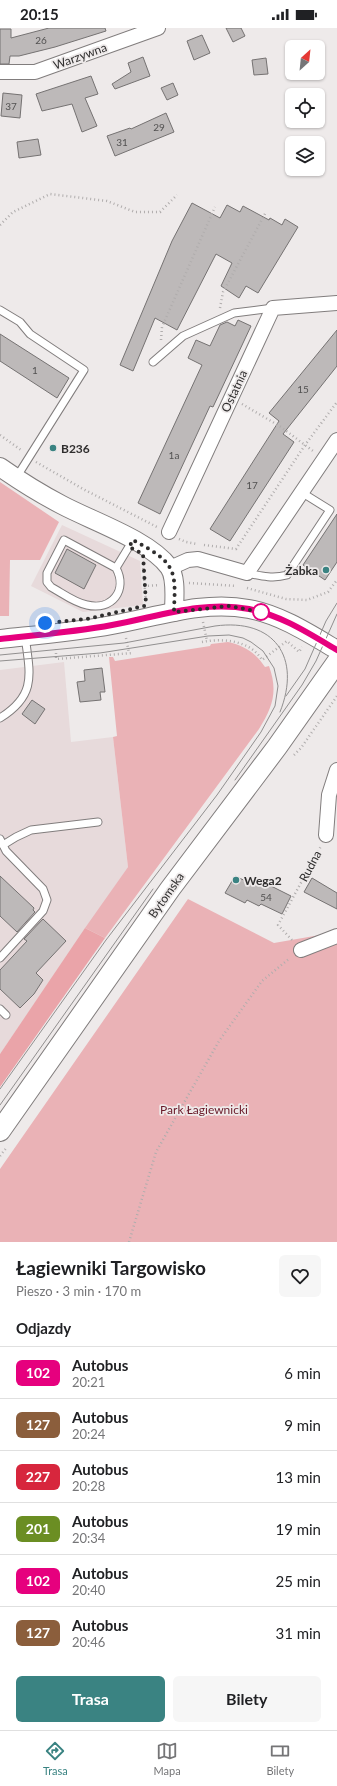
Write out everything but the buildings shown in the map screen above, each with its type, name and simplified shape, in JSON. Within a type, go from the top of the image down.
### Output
[{"type":"main road","name":"Bytomska","points":[[0,1132],[170,889],[277,747],[337,662]]},
{"type":"street","name":"Warzywna","points":[[0,72],[36,72],[158,28]]},
{"type":"street","points":[[273,308],[337,302]]},
{"type":"street","name":"Ostatnia","points":[[168,532],[273,308]]},
{"type":"street","points":[[170,568],[188,560],[198,559],[246,573],[337,440]]},
{"type":"street","points":[[0,467],[62,505],[131,544],[160,558],[170,568],[173,578],[174,612]]},
{"type":"street","points":[[0,639],[111,625],[174,612],[229,606],[250,609],[292,624],[337,650]]},
{"type":"street","points":[[326,835],[329,795],[337,770]]},
{"type":"street","points":[[301,950],[337,936]]},
{"type":"lane","points":[[153,362],[183,336],[234,312],[273,308]]},
{"type":"lane","points":[[0,310],[20,322],[30,334],[84,370],[16,478]]},
{"type":"lane","points":[[246,573],[265,577],[279,577],[287,575],[330,510],[300,492]]},
{"type":"lane","points":[[64,540],[116,568],[121,576],[121,587],[117,595],[110,603],[102,605],[87,605],[52,587],[47,582],[47,573],[64,540]]},
{"type":"lane","points":[[116,568],[131,544]]},
{"type":"lane","points":[[0,718],[17,706],[29,687],[29,671],[25,636]]},
{"type":"lane","points":[[0,958],[43,911],[47,900],[43,889],[11,856],[2,842],[32,830],[98,822]]},
{"type":"lane","points":[[0,1009],[6,1015]]},
{"type":"path","points":[[0,225],[13,212],[50,194],[107,201],[134,212],[160,212],[177,195]]},
{"type":"path","points":[[161,355],[162,327],[215,207]]},
{"type":"path","points":[[218,320],[223,292],[266,212]]},
{"type":"path","points":[[231,398],[281,427],[324,458]]},
{"type":"path","points":[[0,435],[29,456],[83,489],[186,542],[236,550],[305,445],[337,402]]},
{"type":"path","points":[[247,533],[253,537]]},
{"type":"path","points":[[131,544],[143,554],[146,604],[144,606]]},
{"type":"path","points":[[244,587],[286,599],[307,600],[328,592],[337,580]]},
{"type":"path","points":[[186,583],[239,586]]},
{"type":"path","points":[[144,586],[161,585]]},
{"type":"path","points":[[204,622],[207,641]]},
{"type":"path","points":[[202,642],[228,640],[238,642],[247,646],[259,655],[262,660],[287,642],[299,652],[302,647]]},
{"type":"path","points":[[55,643],[56,659],[133,652]]},
{"type":"path","name":"Rudna","points":[[301,950],[278,925],[326,835]]},
{"type":"path","points":[[129,1242],[156,1152],[218,1041],[262,981],[301,950]]},
{"type":"shaded area","points":[[62,525],[140,561],[143,605],[83,612],[31,586]]},
{"type":"shaded area","points":[[64,662],[71,742],[113,737],[128,867],[0,1054],[0,670]]},
{"type":"shaded area","points":[[85,928],[105,938],[0,1087],[0,1054]]},
{"type":"green space","points":[[0,482],[59,522],[40,560],[10,560],[9,616],[0,616]]},
{"type":"green space","points":[[228,642],[245,648],[254,654],[265,667],[269,666],[273,683],[273,699],[271,706],[259,729],[105,938],[85,928],[128,867],[113,737],[117,736],[109,657],[113,657],[115,661]]},
{"type":"green space","name":"Park Łagiewnicki","points":[[188,899],[274,943],[337,932],[337,1242],[0,1242],[0,1169]]},
{"type":"tram line","points":[[286,696],[305,669],[326,621],[337,603]]},
{"type":"tram line","points":[[235,780],[302,685],[316,661],[337,614]]},
{"type":"tram line","points":[[0,655],[124,643],[215,626],[236,625],[253,628],[267,635],[278,645],[285,659],[287,674],[286,692],[280,712]]},
{"type":"tram line","points":[[0,661],[100,653],[208,636],[229,635],[243,638],[263,651],[274,668],[278,686],[275,706],[261,732],[217,795],[106,940],[0,1089]]},
{"type":"tram line","points":[[0,1105],[153,889]]},
{"type":"bus line","name":"102","points":[[0,639],[111,625],[201,608],[229,606],[250,609],[292,624],[337,650]]},
{"type":"place","name":"B236","points":[[53,448]]},
{"type":"place","name":"Żabka","points":[[326,570]]},
{"type":"place","name":"Wega2","points":[[236,880]]},
{"type":"route","points":[[45,623],[87,619],[144,606],[146,604],[143,554],[129,547],[133,540],[160,558],[170,568],[173,578],[174,612],[229,606],[261,612]]}]
